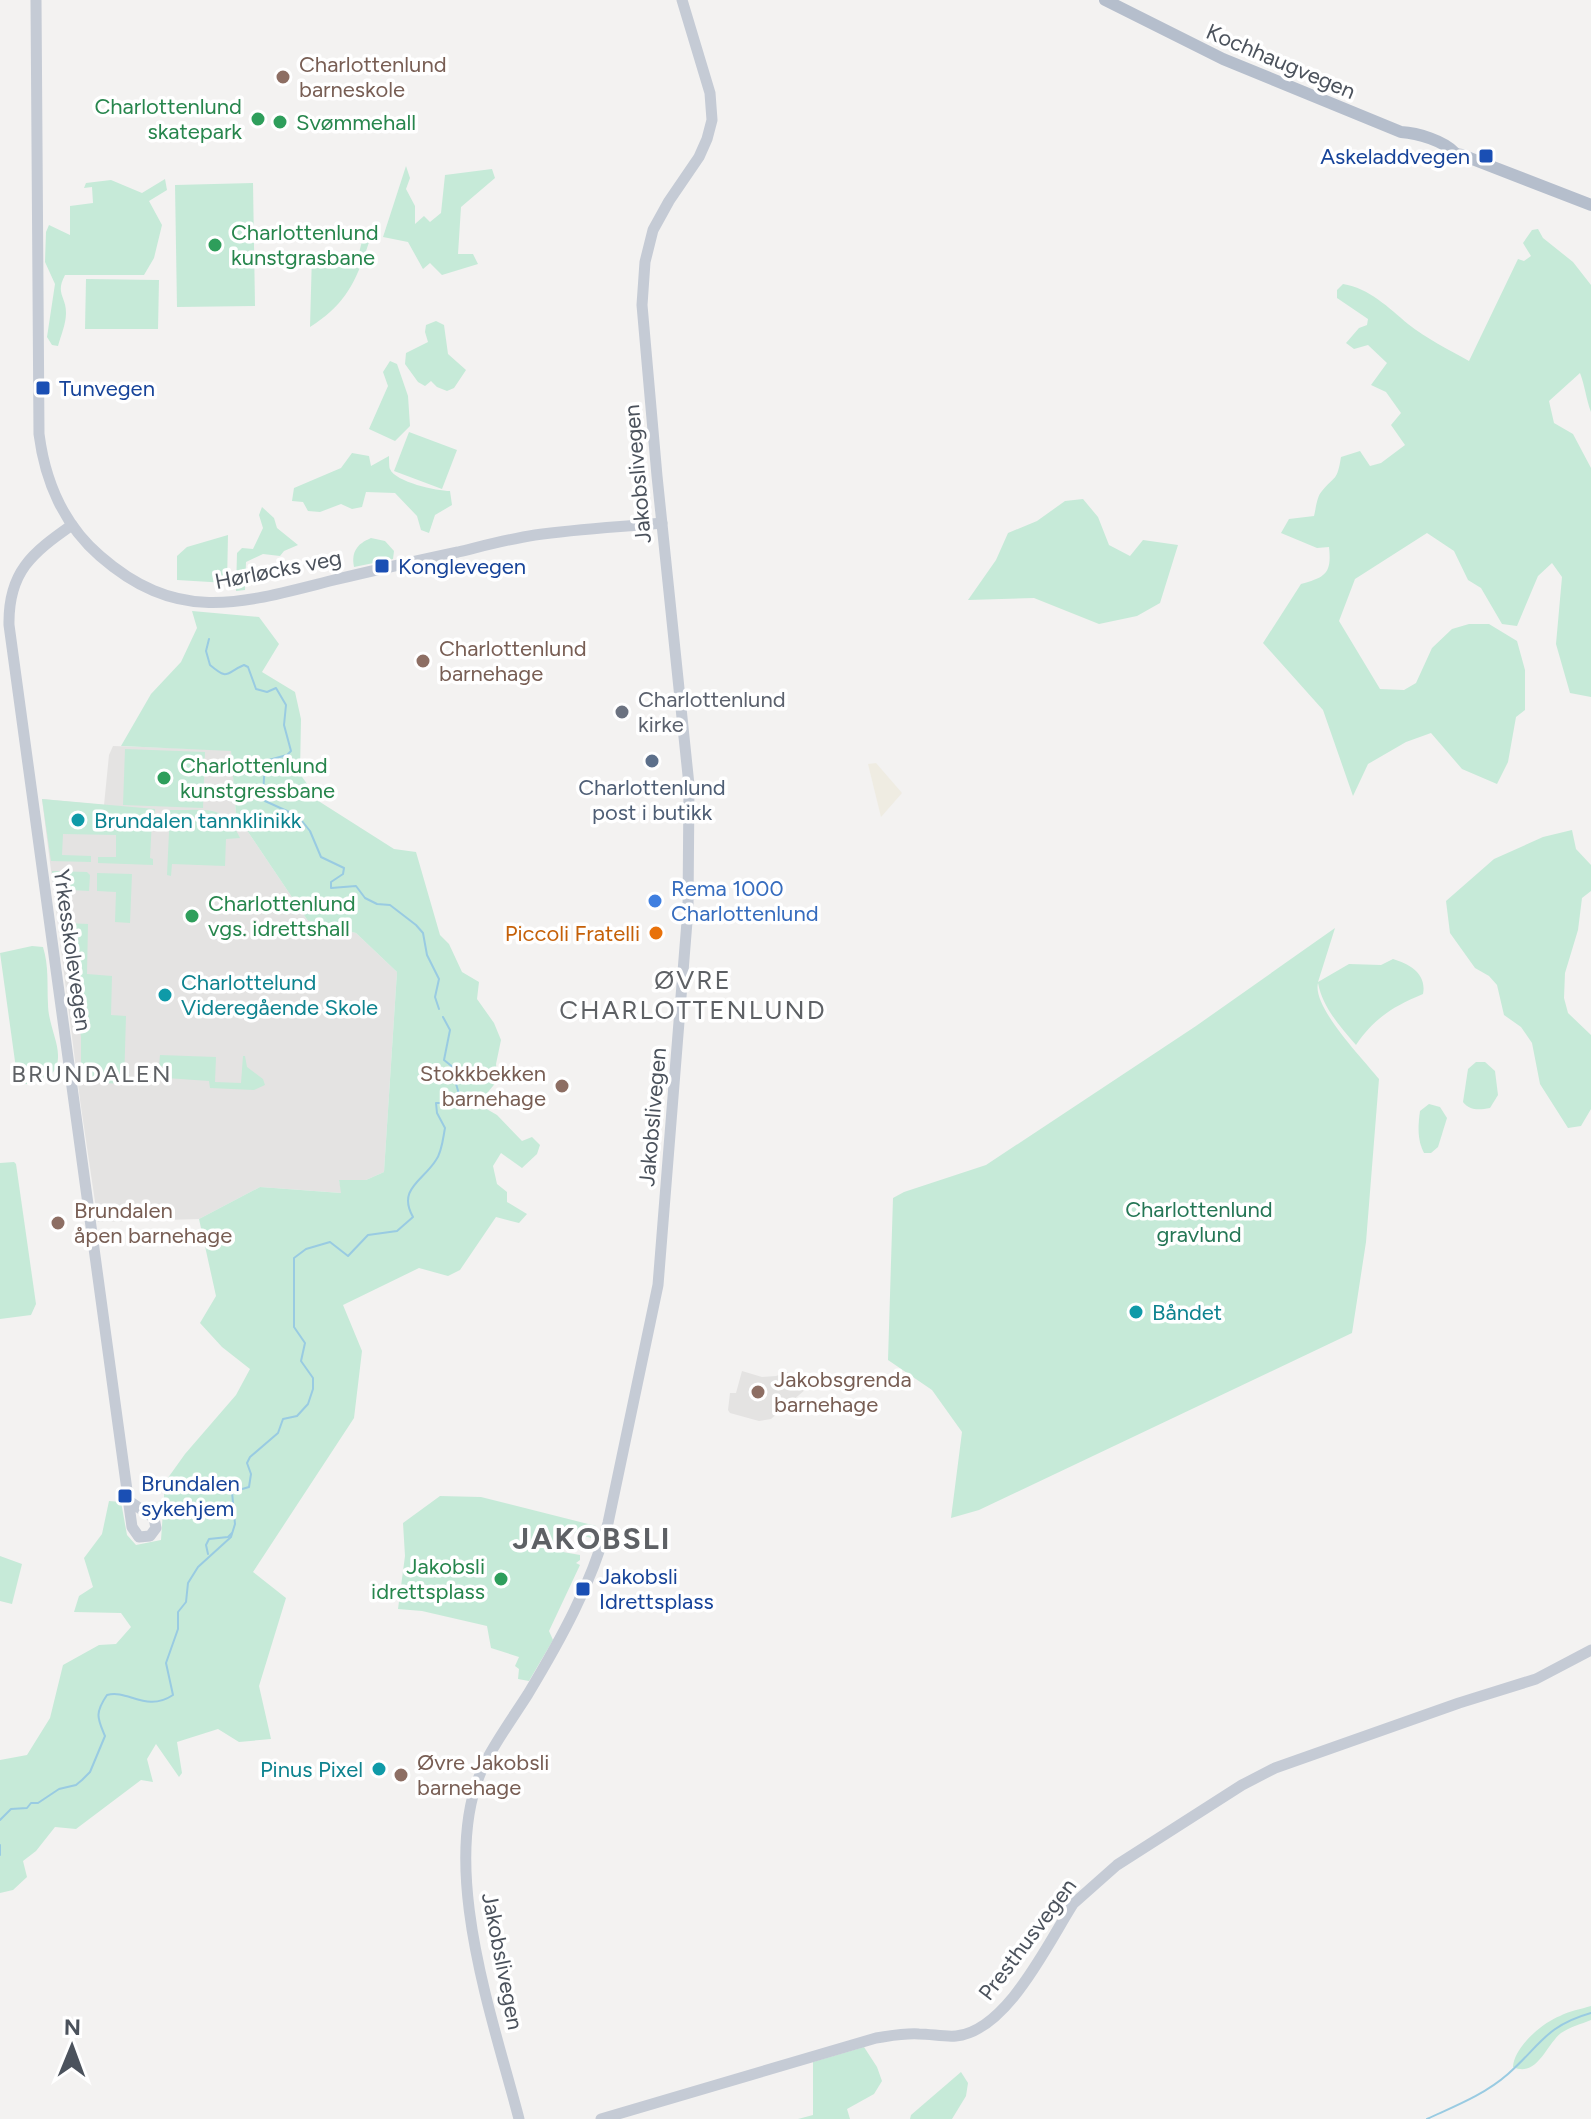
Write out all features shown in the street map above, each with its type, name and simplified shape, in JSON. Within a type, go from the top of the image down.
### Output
[{"type":"main road","name":"Kochhaugvegen","points":[[1105,0],[1223,59],[1591,205]]},
{"type":"street","name":"Hørløcks veg","points":[[36,0],[39,434],[49,479],[72,525],[93,549],[130,578],[174,598],[217,604],[272,595],[534,535],[662,523]]},
{"type":"street","name":"Jakobslivegen","points":[[519,2119],[475,1941],[466,1864],[467,1826],[474,1792],[487,1759],[561,1637],[597,1559],[612,1507],[658,1285],[683,978],[690,834],[689,777],[642,305],[643,274],[656,224],[703,149],[710,128],[712,111],[707,80],[682,0]]},
{"type":"street","name":"Yrkesskolevegen","points":[[72,525],[39,550],[22,568],[11,594],[9,625],[129,1501]]},
{"type":"street","name":"Presthusvegen","points":[[601,2119],[876,2038],[918,2034],[958,2036],[972,2032],[1006,2007],[1073,1904],[1086,1890],[1117,1865],[1242,1785],[1290,1761],[1536,1679],[1591,1650]]},
{"type":"shaded area","points":[[113,746],[231,750],[236,814],[308,921],[356,933],[397,972],[384,1172],[366,1180],[339,1180],[342,1193],[260,1187],[199,1219],[98,1222],[42,799],[104,805],[109,755]]},
{"type":"shaded area","points":[[742,1371],[762,1377],[787,1372],[806,1389],[771,1419],[759,1421],[730,1413],[730,1393],[736,1393]]},
{"type":"green space","points":[[406,166],[410,178],[406,189],[415,206],[415,224],[424,216],[430,222],[441,213],[445,175],[492,169],[495,178],[461,207],[458,254],[473,254],[478,264],[442,275],[430,263],[423,269],[408,242],[383,237]]},
{"type":"green space","points":[[165,179],[167,190],[149,201],[162,225],[154,258],[144,275],[65,275],[61,291],[66,307],[65,321],[58,346],[52,345],[47,337],[55,284],[45,262],[49,225],[70,235],[70,206],[93,203],[92,187],[84,188],[86,183],[111,180],[142,193]]},
{"type":"green space","name":"Charlottenlund kunstgrasbane","points":[[253,183],[255,306],[177,307],[175,185]]},
{"type":"green space","points":[[1538,229],[1543,238],[1573,262],[1591,285],[1591,412],[1580,373],[1549,401],[1554,423],[1573,434],[1591,468],[1591,697],[1570,693],[1556,644],[1562,577],[1552,563],[1538,576],[1517,626],[1502,624],[1481,588],[1468,580],[1454,551],[1427,533],[1355,579],[1339,621],[1380,689],[1404,690],[1416,683],[1432,648],[1452,629],[1469,624],[1489,624],[1517,641],[1525,670],[1525,710],[1516,717],[1508,762],[1497,784],[1462,769],[1431,733],[1406,742],[1368,764],[1353,796],[1323,710],[1263,643],[1301,584],[1316,579],[1328,569],[1329,547],[1317,548],[1281,533],[1289,519],[1314,516],[1319,496],[1337,475],[1341,457],[1360,451],[1370,466],[1381,463],[1405,445],[1391,425],[1401,413],[1386,392],[1371,385],[1387,363],[1368,345],[1354,349],[1346,343],[1359,328],[1367,325],[1368,319],[1337,298],[1337,290],[1343,284],[1370,294],[1422,334],[1469,361],[1518,259],[1524,261],[1531,256],[1523,243],[1532,230]]},
{"type":"green space","points":[[366,239],[369,242],[348,291],[333,310],[310,327],[312,254],[341,255],[341,259],[357,261],[362,241]]},
{"type":"green space","points":[[86,279],[159,280],[158,329],[85,329]]},
{"type":"green space","points":[[436,321],[444,325],[448,354],[466,370],[454,388],[447,391],[431,381],[425,386],[418,382],[405,364],[406,353],[428,342],[426,325]]},
{"type":"green space","points":[[390,361],[397,364],[408,396],[410,426],[395,441],[369,429],[388,386],[383,372]]},
{"type":"green space","points":[[409,432],[457,450],[442,489],[394,471]]},
{"type":"green space","points":[[352,453],[369,456],[371,466],[389,456],[393,474],[417,485],[450,491],[452,505],[435,515],[429,533],[421,530],[417,516],[395,493],[366,492],[362,507],[352,509],[341,504],[320,512],[308,511],[303,502],[292,501],[294,488],[341,468]]},
{"type":"green space","points":[[1083,499],[1098,517],[1109,545],[1130,556],[1143,540],[1178,545],[1160,603],[1137,616],[1099,624],[1034,598],[968,600],[996,560],[1008,533],[1037,521],[1065,501]]},
{"type":"green space","points":[[262,507],[274,518],[277,528],[298,545],[280,556],[263,554],[246,562],[245,590],[236,591],[237,553],[242,548],[253,549],[263,528],[259,515]]},
{"type":"green space","points":[[228,535],[227,583],[177,580],[177,556],[187,547]]},
{"type":"green space","points":[[371,538],[385,541],[394,551],[393,559],[354,567],[356,549]]},
{"type":"green space","points":[[192,611],[259,617],[279,644],[262,672],[295,692],[301,719],[300,774],[320,802],[394,849],[416,852],[440,935],[449,944],[462,972],[479,982],[477,999],[494,1023],[501,1040],[496,1064],[498,1080],[478,1104],[497,1115],[522,1141],[532,1137],[540,1145],[537,1154],[522,1168],[501,1153],[493,1166],[497,1184],[507,1192],[507,1202],[527,1214],[519,1223],[496,1217],[460,1270],[448,1276],[419,1268],[343,1305],[362,1351],[354,1418],[253,1572],[286,1598],[259,1686],[271,1739],[239,1742],[218,1729],[177,1742],[182,1773],[179,1777],[156,1744],[147,1759],[153,1782],[141,1780],[76,1829],[55,1827],[36,1851],[23,1861],[27,1877],[13,1890],[0,1893],[0,1760],[27,1755],[50,1718],[63,1665],[99,1645],[116,1644],[131,1627],[121,1613],[74,1612],[79,1596],[93,1587],[84,1558],[102,1534],[109,1501],[121,1502],[127,1535],[136,1545],[161,1540],[165,1482],[236,1395],[250,1369],[222,1347],[200,1323],[216,1296],[199,1219],[260,1187],[341,1193],[339,1180],[366,1180],[384,1172],[397,972],[356,933],[308,921],[236,814],[231,751],[121,746],[151,694],[181,662],[197,628]]},
{"type":"green space","name":"Charlottenlund kunstgressbane","points":[[125,749],[205,752],[203,808],[123,805]]},
{"type":"green space","points":[[42,799],[155,809],[150,858],[153,865],[98,863],[98,857],[116,857],[116,835],[63,834],[62,855],[91,856],[91,862],[51,861]]},
{"type":"green space","points":[[170,810],[212,811],[227,819],[240,838],[226,839],[225,866],[172,864],[171,876],[167,875]]},
{"type":"green space","points":[[1572,830],[1576,849],[1591,865],[1591,891],[1582,898],[1578,930],[1565,973],[1564,998],[1568,1013],[1591,1035],[1591,1109],[1581,1126],[1568,1128],[1540,1084],[1532,1043],[1521,1027],[1504,1015],[1497,985],[1475,968],[1450,933],[1446,901],[1494,859],[1543,837]]},
{"type":"green space","points":[[52,871],[87,872],[90,875],[89,891],[71,890],[69,921],[65,920]]},
{"type":"green space","points":[[97,873],[132,874],[130,923],[115,922],[116,892],[97,891]]},
{"type":"green space","points":[[66,923],[88,924],[87,974],[112,976],[111,1015],[126,1016],[124,1084],[81,1080],[81,1037]]},
{"type":"green space","name":"Charlottenlund gravlund","points":[[1335,928],[1318,982],[1349,964],[1381,965],[1393,959],[1416,971],[1424,987],[1423,994],[1385,1014],[1356,1045],[1328,1008],[1318,983],[1318,993],[1330,1019],[1379,1079],[1366,1242],[1352,1333],[979,1510],[951,1518],[962,1432],[932,1390],[888,1360],[893,1198],[986,1165],[1196,1026]]},
{"type":"green space","points":[[32,946],[43,947],[45,954],[48,1011],[58,1055],[51,1075],[39,1082],[25,1084],[18,1083],[0,953]]},
{"type":"green space","points":[[160,1055],[216,1057],[215,1082],[241,1083],[245,1056],[247,1067],[263,1079],[265,1085],[254,1090],[210,1088],[209,1081],[166,1078],[166,1067],[159,1066]]},
{"type":"green space","points":[[1476,1062],[1485,1062],[1495,1071],[1498,1095],[1490,1108],[1475,1109],[1463,1102],[1468,1069]]},
{"type":"green space","points":[[1429,1104],[1440,1107],[1447,1118],[1438,1147],[1431,1153],[1424,1153],[1419,1138],[1419,1116],[1420,1111]]},
{"type":"green space","points":[[14,1162],[36,1304],[31,1315],[0,1319],[0,1163]]},
{"type":"green space","points":[[440,1496],[481,1497],[596,1526],[591,1538],[571,1532],[563,1552],[580,1555],[576,1563],[580,1565],[549,1631],[553,1640],[529,1681],[518,1679],[519,1669],[515,1666],[519,1657],[491,1648],[487,1626],[422,1611],[398,1609],[405,1556],[403,1523]]},
{"type":"green space","points":[[0,1556],[22,1564],[12,1604],[0,1601]]},
{"type":"green space","points":[[1591,2006],[1591,2020],[1561,2033],[1535,2064],[1529,2068],[1513,2067],[1518,2052],[1537,2030],[1564,2014]]},
{"type":"green space","points":[[864,2047],[882,2081],[874,2094],[847,2109],[850,2119],[798,2119],[813,2115],[813,2062]]},
{"type":"green space","points":[[961,2072],[968,2083],[966,2096],[952,2119],[910,2119],[911,2115]]},
{"type":"sand","points":[[876,763],[902,793],[881,817],[868,764]]},
{"type":"waterway","points":[[209,639],[206,651],[210,665],[224,674],[244,665],[248,667],[256,689],[267,692],[276,688],[286,705],[284,725],[291,751],[265,761],[265,801],[298,816],[310,831],[321,857],[344,868],[343,874],[331,882],[331,888],[356,886],[365,898],[377,904],[390,905],[423,933],[427,955],[439,979],[435,997],[439,1009]]},
{"type":"waterway","points":[[0,1820],[11,1809],[27,1808],[59,1789],[76,1785],[90,1772],[105,1736],[98,1716],[107,1695],[154,1702],[173,1695],[166,1663],[178,1629],[178,1612],[186,1602],[188,1583],[198,1567],[231,1537],[235,1524],[232,1492],[249,1487],[251,1474],[247,1463],[250,1457],[278,1433],[283,1419],[297,1416],[308,1404],[313,1389],[313,1378],[301,1361],[305,1343],[294,1327],[294,1258],[306,1249],[330,1242],[348,1256],[368,1235],[397,1231],[413,1217],[408,1199],[410,1192],[436,1160],[442,1145],[445,1128],[437,1113],[436,1103],[452,1103],[459,1094],[454,1068],[444,1060],[450,1030],[443,1017]]},
{"type":"waterway","points":[[208,1554],[206,1545],[209,1539],[228,1537],[232,1533]]},
{"type":"waterway","points":[[0,1845],[0,1855]]},
{"type":"waterway","points":[[1427,2119],[1489,2088],[1553,2031],[1591,2013]]},
{"type":"place","name":"Charlottenlund barneskole","points":[[283,77]]},
{"type":"place","name":"Charlottenlund skatepark","points":[[258,119]]},
{"type":"place","name":"Svømmehall","points":[[280,122]]},
{"type":"place","name":"Askeladdvegen","points":[[1486,156]]},
{"type":"place","name":"Charlottenlund kunstgrasbane","points":[[215,245]]},
{"type":"place","name":"Tunvegen","points":[[43,388]]},
{"type":"place","name":"Konglevegen","points":[[382,566]]},
{"type":"place","name":"Charlottenlund barnehage","points":[[423,661]]},
{"type":"place","name":"Charlottenlund kirke","points":[[622,712]]},
{"type":"place","name":"Charlottenlund post i butikk","points":[[652,761]]},
{"type":"place","name":"Charlottenlund kunstgressbane","points":[[164,778]]},
{"type":"place","name":"Brundalen tannklinikk","points":[[78,820]]},
{"type":"place","name":"Rema 1000 Charlottenlund","points":[[655,901]]},
{"type":"place","name":"Charlottenlund vgs. idrettshall","points":[[192,916]]},
{"type":"place","name":"Piccoli Fratelli","points":[[656,933]]},
{"type":"place","name":"Charlottelund Videregående Skole","points":[[165,995]]},
{"type":"place","name":"Stokkbekken barnehage","points":[[562,1086]]},
{"type":"place","name":"Brundalen åpen barnehage","points":[[58,1223]]},
{"type":"place","name":"Båndet","points":[[1136,1312]]},
{"type":"place","name":"Jakobsgrenda barnehage","points":[[758,1392]]},
{"type":"place","name":"Brundalen sykehjem","points":[[125,1496]]},
{"type":"place","name":"Jakobsli idrettsplass","points":[[501,1579]]},
{"type":"place","name":"Jakobsli Idrettsplass","points":[[583,1589]]},
{"type":"place","name":"Pinus Pixel","points":[[379,1769]]},
{"type":"place","name":"Øvre Jakobsli barnehage","points":[[401,1775]]},
{"type":"district","name":"ØVRE CHARLOTTENLUND","points":[[693,995]]},
{"type":"district","name":"BRUNDALEN","points":[[92,1074]]},
{"type":"district","name":"JAKOBSLI","points":[[592,1539]]}]
